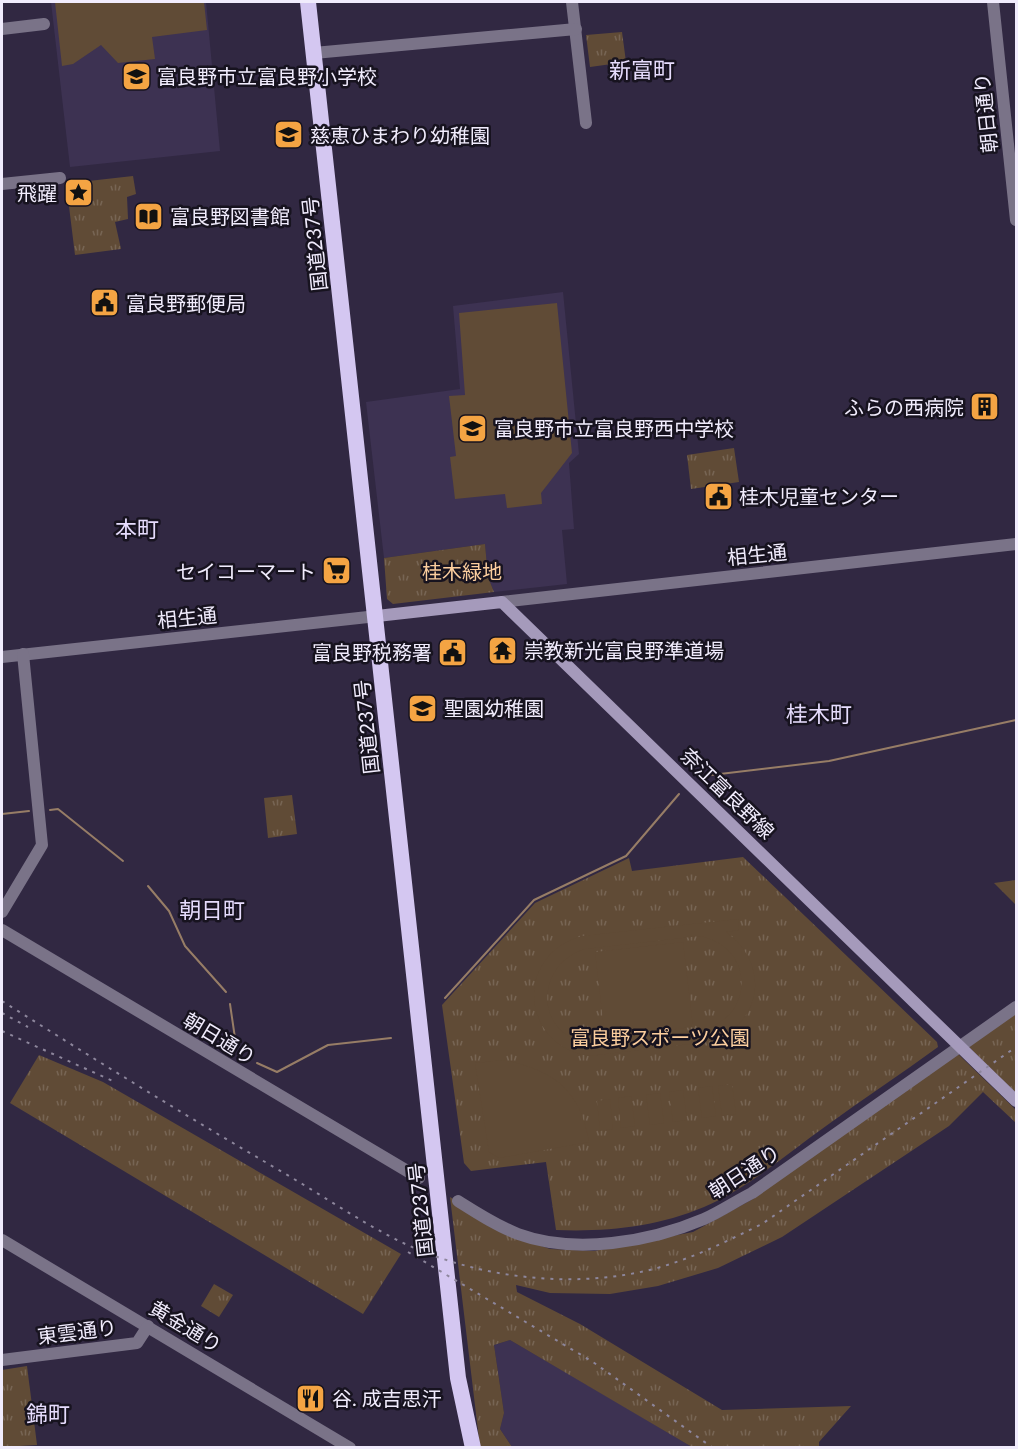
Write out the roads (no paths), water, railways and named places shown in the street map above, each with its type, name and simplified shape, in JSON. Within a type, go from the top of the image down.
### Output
[{"type":"highway","name":"国道237号","points":[[308,2],[450,1288],[458,1378],[473,1448]]},
{"type":"main road","points":[[376,616],[501,602]]},
{"type":"main road","name":"奈江富良野線","points":[[501,602],[1017,1101]]},
{"type":"street","points":[[572,2],[585,123]]},
{"type":"street","name":"朝日通り","points":[[993,2],[1017,220]]},
{"type":"street","points":[[2,29],[44,24]]},
{"type":"street","points":[[314,53],[576,29]]},
{"type":"street","points":[[2,184],[60,178]]},
{"type":"street","name":"相生通","points":[[501,602],[1017,544]]},
{"type":"street","name":"相生通","points":[[2,657],[376,616]]},
{"type":"street","points":[[2,912],[42,845],[23,654]]},
{"type":"street","name":"朝日通り","points":[[2,930],[419,1178]]},
{"type":"street","name":"朝日通り","points":[[458,1201],[519,1234],[560,1242],[594,1243],[640,1238],[684,1227],[752,1193],[1017,1007]]},
{"type":"street","name":"黄金通り","points":[[2,1239],[350,1448]]},
{"type":"street","name":"東雲通り","points":[[2,1360],[137,1343],[148,1326]]},
{"type":"waterway","points":[[703,776],[829,761],[1016,720]]},
{"type":"waterway","points":[[445,998],[534,900],[626,856],[679,794]]},
{"type":"waterway","points":[[50,810],[58,809],[123,861]]},
{"type":"waterway","points":[[2,814],[29,811]]},
{"type":"waterway","points":[[148,886],[169,911],[185,946],[226,992]]},
{"type":"waterway","points":[[230,1004],[235,1038]]},
{"type":"waterway","points":[[257,1063],[277,1072],[328,1045],[391,1038]]},
{"type":"railway","points":[[2,1001],[365,1223],[397,1240],[463,1265],[536,1278],[610,1277],[645,1271],[690,1257],[732,1239],[762,1224],[1016,1047]]},
{"type":"railway","points":[[2,1013],[28,1027]]},
{"type":"railway","points":[[2,1031],[115,1082]]},
{"type":"railway","points":[[408,1252],[593,1362],[713,1448]]},
{"type":"place","name":"富良野市立富良野小学校","points":[[136,76]]},
{"type":"place","name":"慈恵ひまわり幼稚園","points":[[289,135]]},
{"type":"place","name":"飛躍","points":[[78,193]]},
{"type":"place","name":"富良野図書館","points":[[149,216]]},
{"type":"place","name":"富良野郵便局","points":[[105,303]]},
{"type":"place","name":"ふらの西病院","points":[[985,407]]},
{"type":"place","name":"富良野市立富良野西中学校","points":[[473,428]]},
{"type":"place","name":"桂木児童センター","points":[[718,496]]},
{"type":"place","name":"セイコーマート","points":[[337,571]]},
{"type":"place","name":"崇教新光富良野準道場","points":[[503,650]]},
{"type":"place","name":"富良野税務署","points":[[453,652]]},
{"type":"place","name":"聖園幼稚園","points":[[423,708]]},
{"type":"place","name":"谷. 成吉思汗","points":[[311,1398]]},
{"type":"district","name":"新富町","points":[[642,69]]},
{"type":"district","name":"本町","points":[[137,528]]},
{"type":"district","name":"桂木町","points":[[819,713]]},
{"type":"district","name":"朝日町","points":[[212,909]]},
{"type":"district","name":"錦町","points":[[48,1413]]},
{"type":"park label","name":"桂木緑地","points":[[462,571]]},
{"type":"park label","name":"富良野スポーツ公園","points":[[660,1037]]}]
